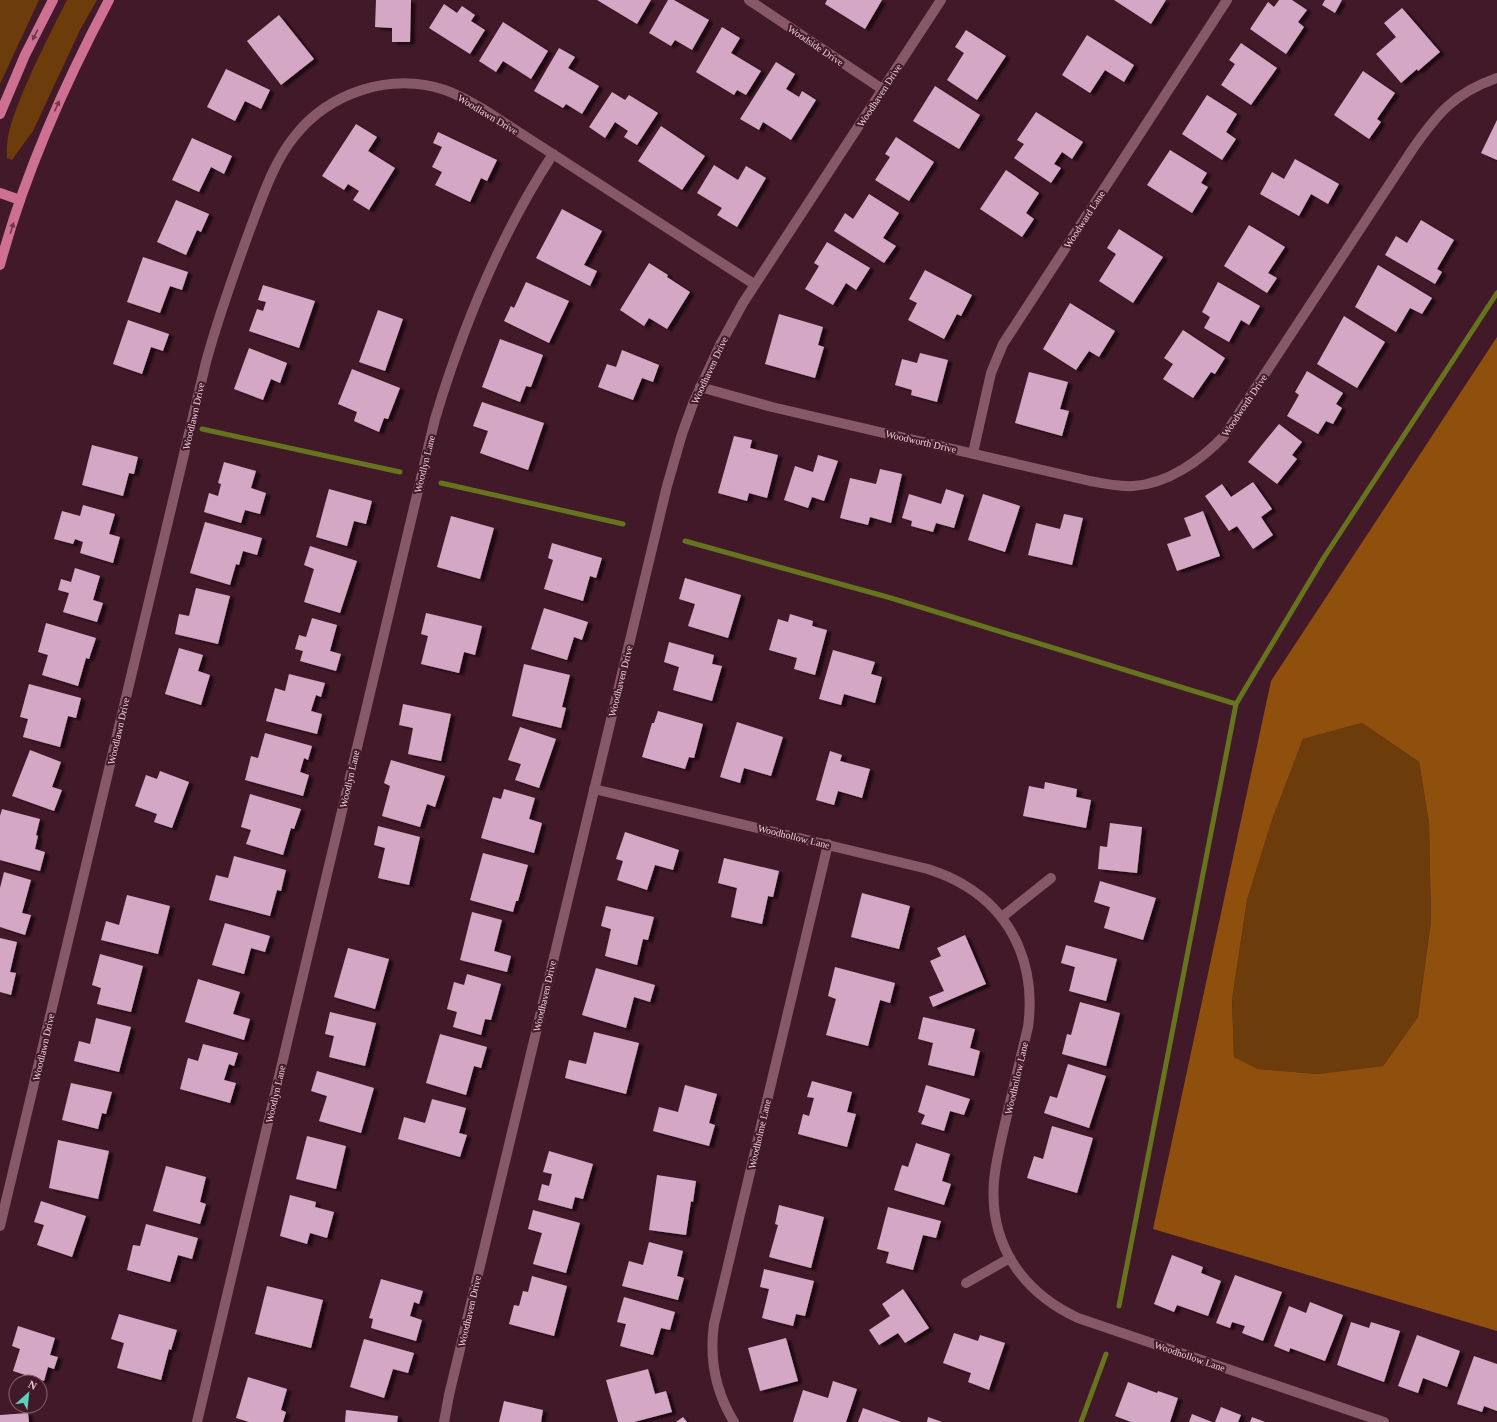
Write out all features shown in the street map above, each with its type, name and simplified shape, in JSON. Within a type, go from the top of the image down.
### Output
[{"type":"main road","points":[[0,114],[25,55],[53,0]]},
{"type":"main road","points":[[0,265],[20,200],[45,134],[82,51],[109,0]]},
{"type":"main road","points":[[0,193],[20,200]]},
{"type":"street","name":"Woodside Drive","points":[[749,0],[882,89]]},
{"type":"street","name":"Woodhaven Drive","points":[[444,1422],[449,1395],[594,788],[667,486],[682,434],[700,387],[732,321],[754,284],[941,0]]},
{"type":"street","name":"Woodward Lane","points":[[973,453],[991,372],[1008,334],[1227,0]]},
{"type":"street","name":"Woodworth Drive","points":[[700,387],[772,407],[1090,481],[1120,486],[1142,485],[1159,480],[1194,462],[1216,445],[1232,424],[1433,120],[1451,102],[1462,94],[1484,82],[1497,78]]},
{"type":"street","name":"Woodlawn Drive","points":[[0,1226],[206,362],[231,278],[257,211],[282,156],[288,145],[301,128],[318,113],[335,102],[367,88],[381,85],[404,83],[435,88],[457,95],[483,109],[754,284]]},
{"type":"street","name":"Woodlyn Lane","points":[[197,1422],[435,419],[457,349],[485,280],[524,200],[553,154]]},
{"type":"street","name":"Woodhollow Lane","points":[[594,788],[917,865],[940,873],[975,891],[1002,916],[1015,937],[1028,976],[1030,1001],[1028,1027],[994,1179],[996,1218],[1002,1239],[1010,1258],[1022,1276],[1037,1292],[1056,1307],[1078,1318],[1384,1422]]},
{"type":"street","name":"Woodholme Lane","points":[[734,1422],[717,1387],[712,1360],[713,1336],[719,1302],[828,844]]},
{"type":"street","points":[[1002,916],[1051,878]]},
{"type":"street","points":[[966,1283],[1010,1258]]},
{"type":"shaded area","points":[[0,0],[39,0],[0,84]]},
{"type":"shaded area","points":[[67,0],[97,0],[80,30],[33,131],[12,160],[7,158],[7,149],[9,131],[15,113],[35,65]]},
{"type":"shaded area","points":[[1497,337],[1497,1331],[1153,1229],[1271,681]],"holes":[[[1362,723],[1419,762],[1429,823],[1431,921],[1418,1017],[1383,1066],[1318,1074],[1258,1069],[1234,1057],[1232,1000],[1247,900],[1272,820],[1303,739]]]},
{"type":"shaded area","points":[[1362,723],[1419,762],[1429,823],[1431,921],[1418,1017],[1383,1066],[1318,1074],[1258,1069],[1234,1057],[1232,1000],[1247,900],[1272,820],[1303,739]]},
{"type":"building","points":[[376,0],[411,0],[410,42],[392,42],[392,28],[375,27]]},
{"type":"building","points":[[597,0],[651,0],[637,24]]},
{"type":"building","points":[[668,0],[674,0],[709,20],[692,50],[675,40],[671,46],[649,33]]},
{"type":"building","points":[[827,0],[882,0],[865,29],[825,4]]},
{"type":"building","points":[[1114,0],[1166,0],[1151,24]]},
{"type":"building","points":[[1279,0],[1292,0],[1307,10],[1298,22],[1304,27],[1286,54],[1250,29],[1268,2],[1274,7]]},
{"type":"building","points":[[1325,0],[1342,0],[1335,13],[1322,5]]},
{"type":"building","points":[[444,4],[457,13],[462,6],[475,15],[471,21],[485,30],[470,54],[429,28]]},
{"type":"building","points":[[1402,8],[1440,52],[1401,83],[1376,54],[1396,37],[1384,23]]},
{"type":"building","points":[[279,15],[314,59],[281,85],[247,41]]},
{"type":"building","points":[[503,22],[548,51],[531,79],[503,61],[496,72],[479,61]]},
{"type":"building","points":[[722,27],[740,38],[731,53],[761,71],[746,95],[737,90],[734,95],[696,72]]},
{"type":"building","points":[[966,30],[1006,56],[977,100],[947,80],[964,53],[955,47]]},
{"type":"building","points":[[1087,35],[1134,65],[1124,82],[1105,70],[1090,93],[1062,75]]},
{"type":"building","points":[[1241,43],[1277,68],[1251,105],[1221,85],[1235,64],[1229,60]]},
{"type":"building","points":[[559,48],[575,57],[568,68],[599,86],[582,114],[566,104],[563,108],[534,91]]},
{"type":"building","points":[[776,62],[795,74],[786,89],[799,97],[802,91],[816,100],[791,140],[763,122],[759,130],[740,119]]},
{"type":"building","points":[[226,69],[270,90],[261,109],[245,101],[235,121],[207,107]]},
{"type":"building","points":[[1363,71],[1395,93],[1377,119],[1381,122],[1369,139],[1334,115]]},
{"type":"building","points":[[935,86],[980,115],[959,149],[913,121]]},
{"type":"building","points":[[612,92],[625,100],[629,95],[658,113],[637,145],[624,137],[628,131],[615,122],[605,138],[589,127]]},
{"type":"building","points":[[1207,95],[1237,114],[1226,132],[1236,139],[1222,160],[1182,134]]},
{"type":"building","points":[[1036,112],[1083,142],[1072,159],[1062,152],[1054,164],[1061,168],[1051,183],[1014,158],[1024,144],[1017,140]]},
{"type":"building","points":[[1497,120],[1497,160],[1481,153]]},
{"type":"building","points":[[356,124],[377,137],[368,151],[395,168],[369,210],[353,200],[359,191],[348,184],[344,190],[322,176]]},
{"type":"building","points":[[661,126],[705,156],[682,190],[638,161]]},
{"type":"building","points":[[438,132],[497,160],[487,181],[481,178],[470,202],[435,185],[442,172],[432,167],[442,147],[433,143]]},
{"type":"building","points":[[896,137],[934,162],[909,201],[875,180],[890,157],[885,154]]},
{"type":"building","points":[[192,138],[232,156],[224,174],[211,167],[199,192],[172,180]]},
{"type":"building","points":[[1170,150],[1207,173],[1201,183],[1208,187],[1192,213],[1147,185]]},
{"type":"building","points":[[1295,159],[1339,184],[1328,204],[1311,194],[1299,216],[1260,194],[1272,172],[1284,179]]},
{"type":"building","points":[[714,165],[738,180],[746,166],[766,178],[737,227],[717,215],[722,208],[697,193]]},
{"type":"building","points":[[1006,170],[1039,193],[1026,213],[1034,219],[1022,237],[980,209]]},
{"type":"building","points":[[869,194],[899,213],[883,238],[896,246],[884,263],[834,231],[845,213],[853,219]]},
{"type":"building","points":[[176,200],[209,214],[201,232],[197,230],[186,255],[157,242]]},
{"type":"building","points":[[562,209],[602,231],[584,265],[597,271],[590,286],[536,258]]},
{"type":"building","points":[[1421,220],[1454,240],[1437,269],[1442,272],[1435,284],[1385,255],[1396,236],[1407,243]]},
{"type":"building","points":[[1249,225],[1285,247],[1268,273],[1277,278],[1267,293],[1224,266]]},
{"type":"building","points":[[1119,229],[1163,257],[1133,303],[1099,281],[1116,254],[1107,248]]},
{"type":"building","points":[[827,242],[870,268],[856,290],[846,283],[833,305],[805,289],[819,266],[814,263]]},
{"type":"building","points":[[143,257],[188,272],[182,290],[170,286],[160,313],[127,302]]},
{"type":"building","points":[[649,263],[690,292],[667,329],[649,318],[644,326],[620,310]]},
{"type":"building","points":[[1378,265],[1432,298],[1422,314],[1410,308],[1396,332],[1355,307]]},
{"type":"building","points":[[925,270],[972,295],[961,316],[957,314],[944,339],[908,320],[917,303],[909,299]]},
{"type":"building","points":[[526,282],[569,301],[549,343],[504,321],[511,306],[514,308]]},
{"type":"building","points":[[1218,282],[1260,306],[1249,325],[1241,320],[1229,342],[1204,328],[1210,317],[1202,312]]},
{"type":"building","points":[[263,285],[315,301],[299,348],[249,331],[257,309],[263,311],[266,302],[258,300]]},
{"type":"building","points":[[1070,303],[1115,331],[1099,357],[1089,351],[1076,370],[1043,349]]},
{"type":"building","points":[[378,310],[403,319],[385,371],[359,362]]},
{"type":"building","points":[[779,314],[823,327],[818,345],[824,347],[815,378],[765,364]]},
{"type":"building","points":[[1344,316],[1385,342],[1357,388],[1317,364]]},
{"type":"building","points":[[128,320],[169,334],[163,351],[151,347],[142,374],[113,364]]},
{"type":"building","points":[[1183,330],[1225,358],[1215,374],[1211,372],[1193,398],[1163,379],[1173,364],[1164,358]]},
{"type":"building","points":[[500,339],[543,355],[531,387],[526,386],[520,402],[482,387]]},
{"type":"building","points":[[249,348],[287,363],[280,383],[271,379],[263,400],[234,389]]},
{"type":"building","points":[[622,350],[659,365],[653,382],[642,378],[633,400],[598,387],[607,364],[616,367]]},
{"type":"building","points":[[920,353],[948,360],[937,402],[911,395],[912,390],[895,385],[902,359],[917,363]]},
{"type":"building","points":[[352,369],[400,388],[388,419],[384,418],[379,432],[354,421],[357,412],[338,404]]},
{"type":"building","points":[[1307,371],[1343,393],[1336,404],[1342,408],[1333,424],[1326,421],[1318,434],[1287,416],[1299,395],[1295,392]]},
{"type":"building","points":[[1029,372],[1068,382],[1060,409],[1069,411],[1062,436],[1015,423]]},
{"type":"building","points":[[482,402],[544,423],[528,470],[480,453],[488,431],[473,426]]},
{"type":"building","points":[[1279,424],[1302,442],[1292,455],[1297,459],[1277,484],[1248,462]]},
{"type":"building","points":[[734,436],[752,440],[750,448],[778,455],[767,498],[749,493],[747,501],[718,493]]},
{"type":"building","points":[[92,445],[138,457],[134,474],[129,473],[123,496],[82,485]]},
{"type":"building","points":[[818,455],[838,461],[824,501],[812,497],[808,508],[784,500],[795,466],[813,472]]},
{"type":"building","points":[[224,462],[256,471],[251,488],[266,493],[260,514],[245,510],[241,523],[204,512],[209,493],[218,496],[221,484],[218,483]]},
{"type":"building","points":[[880,469],[902,474],[891,523],[870,517],[868,525],[840,518],[850,478],[876,484]]},
{"type":"building","points":[[1253,482],[1272,509],[1261,517],[1273,535],[1253,549],[1237,526],[1229,531],[1205,496],[1222,484],[1231,497]]},
{"type":"building","points":[[329,489],[372,501],[366,524],[354,521],[347,546],[316,537]]},
{"type":"building","points":[[946,489],[964,495],[954,528],[936,523],[933,532],[911,526],[912,521],[902,518],[909,494],[941,504]]},
{"type":"building","points":[[983,494],[1020,506],[1005,552],[968,540]]},
{"type":"building","points":[[83,505],[115,514],[109,534],[120,537],[113,563],[80,553],[83,542],[75,539],[73,544],[54,539],[62,511],[80,516]]},
{"type":"building","points":[[1203,511],[1220,556],[1177,571],[1167,544],[1191,536],[1184,518]]},
{"type":"building","points":[[1064,514],[1083,518],[1072,565],[1028,555],[1036,523],[1060,529]]},
{"type":"building","points":[[451,516],[494,528],[480,579],[437,567]]},
{"type":"building","points":[[205,522],[262,538],[257,555],[243,551],[239,565],[236,564],[230,585],[190,573]]},
{"type":"building","points":[[552,543],[602,558],[596,578],[590,576],[583,601],[544,589],[553,560],[548,558]]},
{"type":"building","points":[[310,546],[357,561],[340,613],[304,602],[314,569],[304,565]]},
{"type":"building","points":[[75,568],[100,576],[93,600],[103,603],[97,622],[63,612],[69,593],[58,590],[61,579],[71,582]]},
{"type":"building","points":[[685,578],[741,595],[728,638],[688,626],[695,604],[679,599]]},
{"type":"building","points":[[196,588],[230,596],[218,644],[175,634],[179,614],[189,616]]},
{"type":"building","points":[[544,608],[588,622],[582,640],[574,637],[567,660],[531,649]]},
{"type":"building","points":[[426,613],[482,626],[475,655],[464,652],[459,673],[421,664],[428,636],[421,634]]},
{"type":"building","points":[[790,614],[813,621],[812,626],[827,630],[815,675],[794,669],[797,658],[769,650],[778,619],[788,622]]},
{"type":"building","points":[[312,618],[337,625],[330,651],[341,654],[336,671],[300,661],[303,651],[295,649],[299,635],[306,637]]},
{"type":"building","points":[[46,623],[96,638],[89,659],[86,658],[78,686],[42,675],[48,655],[38,652]]},
{"type":"building","points":[[669,642],[714,655],[712,664],[722,666],[712,701],[673,690],[679,667],[664,662]]},
{"type":"building","points":[[179,648],[203,655],[198,671],[210,675],[201,705],[165,694]]},
{"type":"building","points":[[833,650],[875,662],[871,674],[882,677],[875,703],[844,694],[841,705],[819,699]]},
{"type":"building","points":[[524,664],[570,675],[562,707],[566,708],[561,728],[512,716]]},
{"type":"building","points":[[289,674],[325,683],[321,697],[316,695],[311,711],[322,714],[317,734],[266,721],[275,688],[285,691]]},
{"type":"building","points":[[29,684],[81,698],[76,718],[68,716],[60,747],[23,737],[28,719],[20,717]]},
{"type":"building","points":[[403,704],[451,714],[441,761],[408,754],[413,728],[399,725]]},
{"type":"building","points":[[658,711],[703,724],[694,758],[689,757],[685,769],[642,757],[652,723],[654,723]]},
{"type":"building","points":[[737,722],[783,737],[771,776],[744,768],[740,783],[720,777]]},
{"type":"building","points":[[520,727],[556,739],[539,788],[515,780],[521,764],[508,760]]},
{"type":"building","points":[[265,733],[312,746],[308,760],[304,758],[300,772],[309,775],[303,796],[245,780],[251,756],[258,758]]},
{"type":"building","points":[[30,750],[61,762],[52,787],[62,790],[54,811],[12,796]]},
{"type":"building","points":[[830,751],[842,755],[840,761],[870,769],[862,798],[838,791],[834,805],[816,800]]},
{"type":"building","points":[[391,760],[445,776],[435,807],[427,804],[420,827],[382,816],[390,786],[384,783]]},
{"type":"building","points":[[160,771],[189,782],[172,828],[154,822],[157,814],[135,806],[146,775],[157,779]]},
{"type":"building","points":[[1045,782],[1077,789],[1076,797],[1091,800],[1086,828],[1023,816],[1029,786],[1044,789]]},
{"type":"building","points":[[504,789],[535,798],[529,819],[542,823],[534,853],[481,838],[493,797],[501,799]]},
{"type":"building","points":[[250,794],[301,809],[294,829],[291,828],[283,855],[246,844],[251,830],[241,827]]},
{"type":"building","points":[[2,809],[40,819],[36,835],[38,836],[35,849],[45,852],[40,871],[0,860],[0,816]]},
{"type":"building","points":[[1110,823],[1142,827],[1137,873],[1098,869],[1100,846],[1107,847]]},
{"type":"building","points":[[378,826],[420,837],[409,885],[378,878],[385,848],[374,845]]},
{"type":"building","points":[[625,832],[679,850],[673,870],[655,865],[647,890],[617,880],[623,861],[616,859]]},
{"type":"building","points":[[483,853],[528,865],[518,901],[516,901],[513,912],[470,900]]},
{"type":"building","points":[[234,856],[286,870],[281,891],[277,890],[270,916],[209,900],[216,875],[228,878]]},
{"type":"building","points":[[724,858],[779,871],[773,897],[768,896],[762,924],[731,917],[737,888],[718,883]]},
{"type":"building","points":[[4,872],[31,880],[22,913],[31,915],[25,935],[0,927],[0,888]]},
{"type":"building","points":[[1100,881],[1156,898],[1143,940],[1104,928],[1110,907],[1094,902]]},
{"type":"building","points":[[862,893],[910,906],[899,949],[851,937]]},
{"type":"building","points":[[127,895],[170,906],[158,954],[101,940],[106,921],[119,925]]},
{"type":"building","points":[[606,906],[654,917],[648,940],[643,939],[637,965],[605,956],[611,929],[601,926]]},
{"type":"building","points":[[472,912],[502,920],[494,951],[511,956],[507,972],[460,960]]},
{"type":"building","points":[[225,923],[270,936],[265,952],[251,948],[244,974],[212,965]]},
{"type":"building","points":[[965,935],[986,984],[933,1007],[929,997],[944,991],[930,961],[941,956],[937,948]]},
{"type":"building","points":[[0,938],[17,942],[10,972],[16,973],[11,995],[0,992]]},
{"type":"building","points":[[1066,945],[1117,959],[1106,1001],[1069,991],[1075,967],[1061,963]]},
{"type":"building","points":[[348,948],[389,959],[375,1009],[334,997]]},
{"type":"building","points":[[100,954],[143,966],[131,1012],[97,1004],[101,988],[92,985]]},
{"type":"building","points":[[835,967],[895,983],[890,1003],[880,1000],[868,1046],[826,1035],[836,999],[828,996]]},
{"type":"building","points":[[596,968],[655,985],[650,1002],[634,997],[626,1028],[582,1015]]},
{"type":"building","points":[[467,974],[501,984],[491,1020],[485,1019],[481,1035],[453,1027],[457,1012],[447,1009],[454,982],[464,985]]},
{"type":"building","points":[[198,979],[240,992],[233,1014],[250,1019],[244,1040],[185,1022]]},
{"type":"building","points":[[1080,1002],[1120,1013],[1106,1066],[1062,1054],[1067,1034],[1071,1035]]},
{"type":"building","points":[[330,1012],[376,1023],[365,1066],[329,1057],[334,1036],[325,1034]]},
{"type":"building","points":[[923,1017],[975,1029],[970,1048],[980,1051],[974,1076],[928,1065],[933,1043],[918,1039]]},
{"type":"building","points":[[96,1018],[131,1027],[119,1072],[74,1061],[79,1041],[90,1044]]},
{"type":"building","points":[[594,1032],[639,1043],[626,1094],[565,1078],[569,1060],[586,1064]]},
{"type":"building","points":[[440,1034],[487,1047],[481,1068],[474,1066],[466,1095],[426,1083]]},
{"type":"building","points":[[203,1044],[238,1053],[234,1066],[229,1064],[224,1080],[236,1083],[230,1103],[180,1089],[188,1058],[198,1061]]},
{"type":"building","points":[[1068,1064],[1106,1076],[1089,1128],[1044,1113],[1050,1096],[1057,1098]]},
{"type":"building","points":[[317,1071],[374,1088],[361,1133],[319,1121],[327,1096],[311,1091]]},
{"type":"building","points":[[812,1081],[852,1092],[847,1112],[856,1114],[847,1147],[798,1134],[803,1114],[809,1116],[814,1098],[807,1097]]},
{"type":"building","points":[[71,1083],[112,1092],[106,1114],[102,1113],[98,1129],[62,1120]]},
{"type":"building","points":[[685,1085],[717,1094],[709,1123],[715,1125],[709,1146],[653,1131],[659,1107],[678,1112]]},
{"type":"building","points":[[926,1085],[970,1099],[964,1115],[950,1111],[944,1131],[921,1124],[925,1115],[918,1112]]},
{"type":"building","points":[[432,1099],[466,1108],[459,1133],[467,1135],[460,1157],[398,1139],[404,1117],[425,1123]]},
{"type":"building","points":[[1052,1126],[1093,1138],[1077,1193],[1027,1178],[1034,1156],[1043,1159]]},
{"type":"building","points":[[307,1136],[346,1146],[336,1189],[296,1179]]},
{"type":"building","points":[[58,1140],[109,1151],[98,1199],[49,1188]]},
{"type":"building","points":[[916,1143],[950,1154],[942,1181],[951,1184],[944,1205],[894,1190],[902,1165],[908,1167]]},
{"type":"building","points":[[549,1151],[593,1164],[583,1199],[575,1197],[572,1209],[538,1200],[542,1184],[549,1186],[552,1174],[543,1172]]},
{"type":"building","points":[[166,1166],[206,1177],[200,1202],[206,1204],[200,1224],[153,1211]]},
{"type":"building","points":[[657,1175],[696,1181],[693,1202],[691,1201],[686,1235],[649,1230]]},
{"type":"building","points":[[290,1195],[316,1202],[315,1207],[334,1212],[327,1238],[310,1233],[307,1244],[280,1236]]},
{"type":"building","points":[[41,1201],[86,1216],[72,1257],[37,1245],[44,1225],[34,1222]]},
{"type":"building","points":[[779,1205],[824,1217],[811,1268],[769,1257],[778,1225],[775,1224]]},
{"type":"building","points":[[888,1207],[941,1221],[936,1238],[923,1235],[913,1270],[886,1263],[889,1252],[877,1249]]},
{"type":"building","points":[[533,1210],[580,1223],[566,1273],[533,1264],[542,1233],[528,1229]]},
{"type":"building","points":[[146,1224],[198,1238],[192,1259],[178,1255],[170,1282],[127,1270],[133,1245],[140,1246]]},
{"type":"building","points":[[649,1242],[683,1251],[677,1276],[684,1278],[678,1300],[622,1286],[629,1261],[643,1265]]},
{"type":"building","points":[[1172,1255],[1203,1267],[1201,1273],[1221,1281],[1208,1316],[1177,1305],[1174,1312],[1154,1304]]},
{"type":"building","points":[[764,1269],[814,1281],[805,1316],[796,1314],[793,1326],[762,1318],[769,1289],[760,1287]]},
{"type":"building","points":[[1235,1275],[1282,1292],[1263,1341],[1242,1333],[1245,1326],[1232,1322],[1230,1328],[1216,1323]]},
{"type":"building","points":[[532,1276],[567,1286],[554,1336],[509,1324],[514,1305],[519,1306],[523,1291],[528,1292]]},
{"type":"building","points":[[381,1279],[423,1291],[419,1304],[414,1302],[410,1316],[422,1320],[416,1341],[371,1328],[373,1319],[369,1318]]},
{"type":"building","points":[[267,1286],[323,1300],[311,1348],[255,1334]]},
{"type":"building","points":[[903,1289],[929,1328],[905,1343],[898,1333],[879,1345],[869,1330],[890,1316],[882,1304]]},
{"type":"building","points":[[624,1297],[675,1312],[670,1330],[661,1328],[653,1355],[620,1346],[626,1324],[617,1322]]},
{"type":"building","points":[[1310,1302],[1343,1315],[1325,1361],[1290,1348],[1289,1352],[1274,1346],[1289,1306],[1306,1313]]},
{"type":"building","points":[[119,1314],[177,1330],[171,1350],[169,1349],[161,1380],[117,1368],[124,1343],[111,1339]]},
{"type":"building","points":[[1351,1322],[1369,1328],[1371,1322],[1400,1331],[1384,1382],[1337,1365]]},
{"type":"building","points":[[18,1326],[55,1338],[50,1355],[58,1357],[54,1369],[48,1367],[46,1374],[22,1374],[13,1371],[20,1349],[12,1346]]},
{"type":"building","points":[[954,1333],[978,1341],[980,1335],[1005,1343],[989,1390],[968,1382],[971,1373],[943,1363]]},
{"type":"building","points":[[1417,1335],[1460,1351],[1447,1387],[1423,1378],[1418,1393],[1398,1386]]},
{"type":"building","points":[[786,1338],[798,1381],[760,1391],[748,1348]]},
{"type":"building","points":[[364,1339],[414,1353],[408,1373],[393,1369],[384,1398],[350,1387]]},
{"type":"building","points":[[1474,1356],[1497,1364],[1497,1411],[1484,1406],[1482,1412],[1457,1404]]},
{"type":"building","points":[[648,1369],[655,1394],[666,1391],[672,1412],[634,1422],[618,1422],[606,1380]]},
{"type":"building","points":[[248,1377],[287,1389],[281,1410],[286,1412],[283,1422],[249,1422],[236,1418]]},
{"type":"building","points":[[833,1381],[857,1389],[846,1422],[793,1422],[803,1390],[828,1398]]},
{"type":"building","points":[[1128,1382],[1157,1393],[1158,1391],[1178,1398],[1170,1422],[1131,1422],[1115,1416]]},
{"type":"building","points":[[504,1401],[543,1410],[541,1422],[499,1422]]},
{"type":"building","points":[[1221,1407],[1241,1415],[1238,1422],[1215,1422]]},
{"type":"building","points":[[863,1408],[901,1422],[858,1422]]},
{"type":"building","points":[[346,1410],[398,1416],[397,1422],[345,1422]]},
{"type":"building","points":[[28,1414],[29,1422],[0,1422],[0,1415]]},
{"type":"building","points":[[1192,1414],[1212,1422],[1189,1422]]},
{"type":"building","points":[[683,1417],[687,1422],[676,1422]]},
{"type":"building","points":[[928,1417],[942,1422],[927,1422]]},
{"type":"building","points":[[1252,1417],[1265,1422],[1250,1422]]},
{"type":"waterway","points":[[1119,1306],[1236,704],[1323,559],[1497,293]]},
{"type":"waterway","points":[[202,429],[400,472]]},
{"type":"waterway","points":[[441,483],[623,524]]},
{"type":"waterway","points":[[685,541],[891,598],[1236,704]]},
{"type":"waterway","points":[[1081,1422],[1106,1354]]}]
